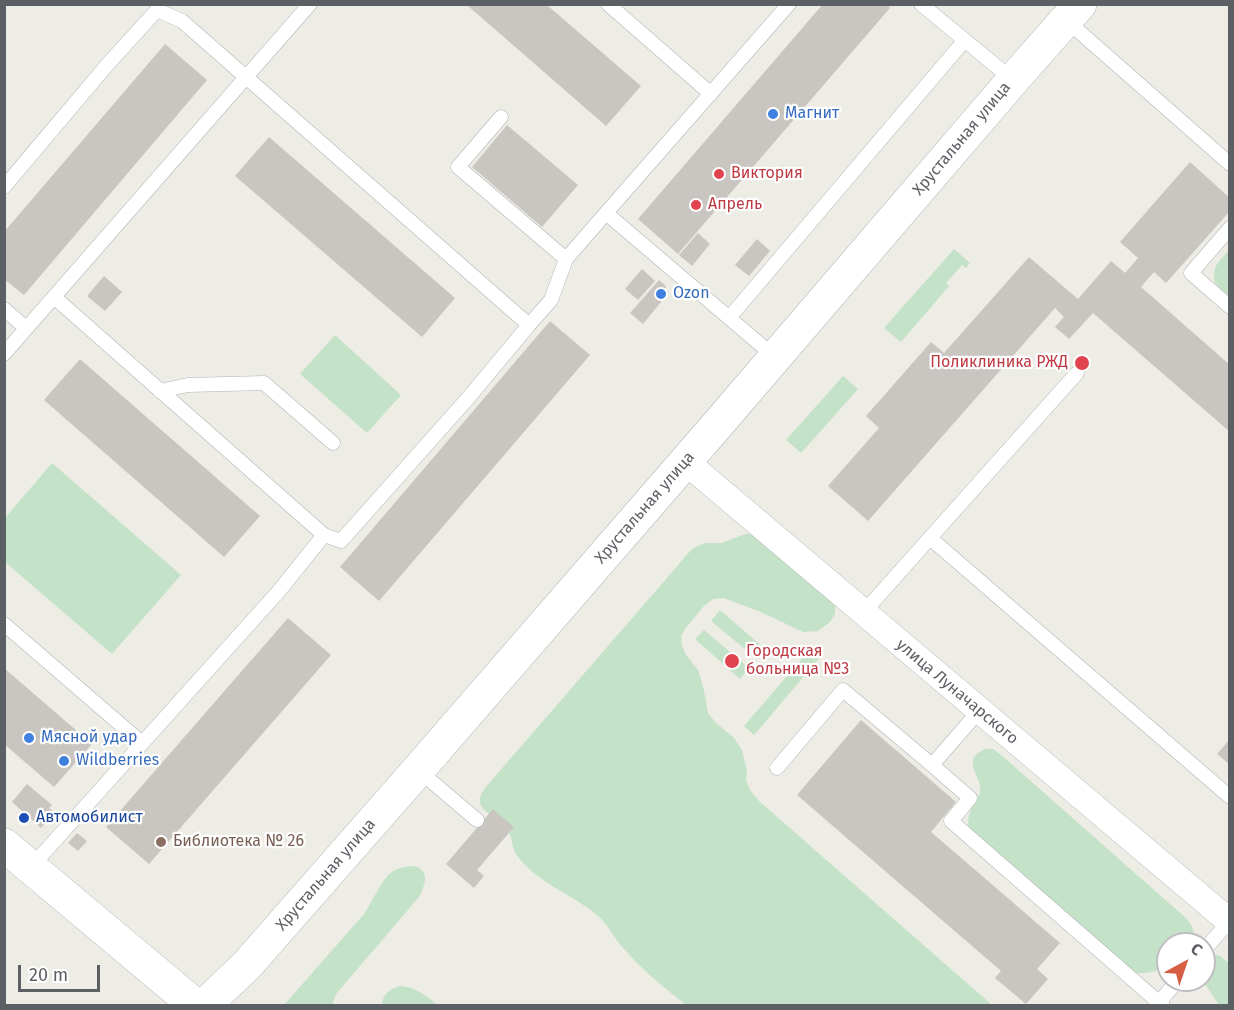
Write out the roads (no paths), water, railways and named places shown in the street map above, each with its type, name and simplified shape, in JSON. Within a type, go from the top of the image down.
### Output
[{"type":"main road","name":"Хрустальная улица","points":[[204,1005],[247,964],[418,770],[1073,12]]},
{"type":"main road","points":[[5,846],[196,1005]]},
{"type":"street","name":"улица Луначарского","points":[[686,462],[1229,922]]},
{"type":"lane","points":[[4,354],[310,4]]},
{"type":"lane","points":[[608,4],[711,94]]},
{"type":"lane","points":[[54,297],[324,535],[341,541],[469,397],[551,300],[566,259],[789,4]]},
{"type":"lane","points":[[921,4],[1013,80]]},
{"type":"lane","points":[[4,187],[107,65],[157,10],[182,21],[529,325]]},
{"type":"lane","points":[[1073,12],[1230,164]]},
{"type":"lane","points":[[729,318],[964,41]]},
{"type":"lane","points":[[501,117],[458,167],[566,259]]},
{"type":"lane","points":[[606,213],[775,358]]},
{"type":"lane","points":[[1230,228],[1191,273],[1230,307]]},
{"type":"lane","points":[[4,309],[26,328]]},
{"type":"lane","points":[[863,612],[1077,373]]},
{"type":"lane","points":[[160,392],[188,385],[264,383],[333,443]]},
{"type":"lane","points":[[31,867],[279,591],[324,535]]},
{"type":"lane","points":[[930,538],[1230,797]]},
{"type":"lane","points":[[4,624],[142,743]]},
{"type":"lane","points":[[777,768],[843,690],[970,798],[951,821],[1159,1004],[1168,992]]},
{"type":"lane","points":[[932,765],[980,711]]},
{"type":"lane","points":[[418,770],[477,820]]},
{"type":"lane","points":[[1216,937],[1229,922]]},
{"type":"place","name":"Магнит","points":[[773,114]]},
{"type":"place","name":"Виктория","points":[[719,174]]},
{"type":"place","name":"Апрель","points":[[696,205]]},
{"type":"place","name":"Ozon","points":[[661,294]]},
{"type":"place","name":"Поликлиника РЖД","points":[[1082,363]]},
{"type":"place","name":"Городская больница №3","points":[[732,661]]},
{"type":"place","name":"Мясной удар","points":[[29,738]]},
{"type":"place","name":"Wildberries","points":[[64,761]]},
{"type":"place","name":"Автомобилист","points":[[24,818]]},
{"type":"place","name":"Библиотека № 26","points":[[161,842]]}]
